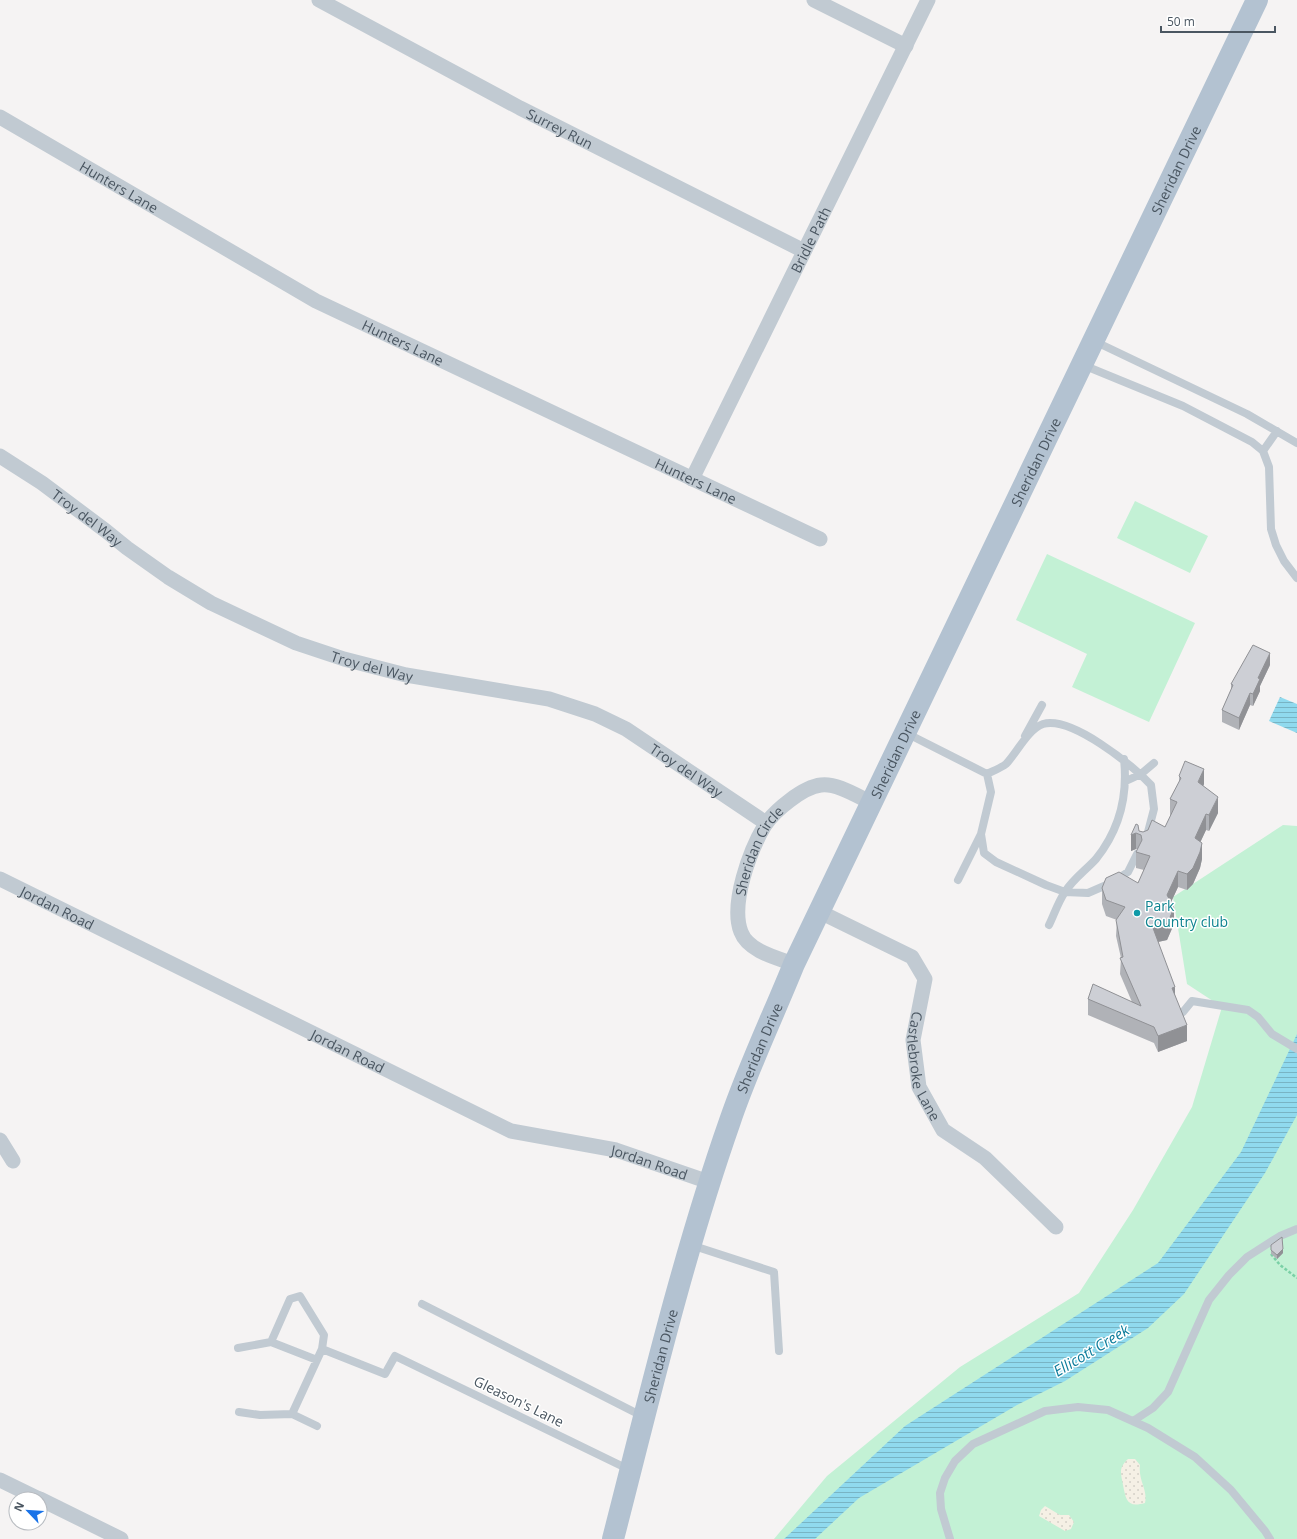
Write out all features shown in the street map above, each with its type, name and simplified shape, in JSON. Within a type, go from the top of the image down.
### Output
[{"type":"main road","name":"Sheridan Drive","points":[[613,1539],[690,1244],[709,1182],[730,1119],[794,964],[1257,0]]},
{"type":"street","name":"Surrey Run","points":[[319,0],[520,108],[804,251]]},
{"type":"street","points":[[814,0],[906,46]]},
{"type":"street","name":"Bridle Path","points":[[692,479],[928,0]]},
{"type":"street","name":"Hunters Lane","points":[[0,117],[316,302],[820,539]]},
{"type":"street","name":"Troy del Way","points":[[0,456],[48,488],[106,531],[126,548],[168,577],[211,603],[296,643],[344,659],[406,674],[549,700],[595,714],[626,728],[766,823]]},
{"type":"street","name":"Sheridan Circle","points":[[794,964],[770,956],[752,946],[741,933],[737,915],[740,891],[750,856],[766,823],[794,798],[809,788],[822,784],[839,788],[872,803]]},
{"type":"street","name":"Jordan Road","points":[[0,879],[511,1131],[616,1150],[709,1182]]},
{"type":"street","name":"Castlebroke Lane","points":[[820,912],[912,957],[925,979],[913,1040],[919,1087],[943,1130],[985,1158],[1056,1227]]},
{"type":"street","points":[[0,1140],[13,1161]]},
{"type":"street","points":[[0,1480],[23,1491]]},
{"type":"street","points":[[48,1503],[121,1539]]},
{"type":"lane","points":[[1093,341],[1247,414],[1297,443]]},
{"type":"lane","points":[[1082,364],[1183,406],[1252,442],[1263,451],[1269,467],[1271,529],[1276,545],[1284,561],[1297,578]]},
{"type":"lane","points":[[1263,451],[1277,431]]},
{"type":"lane","points":[[987,774],[1005,764],[1024,739],[1042,705]]},
{"type":"lane","points":[[1024,739],[1043,724],[1065,725],[1116,753],[1124,759],[1151,785],[1154,809],[1150,828],[1145,838]]},
{"type":"lane","points":[[906,732],[987,774]]},
{"type":"lane","points":[[1124,759],[1139,765],[1154,763],[1141,774],[1126,781]]},
{"type":"lane","points":[[1049,925],[1065,892],[1096,858],[1112,833],[1123,805],[1126,781],[1124,759]]},
{"type":"lane","points":[[958,880],[981,834],[991,792],[987,774]]},
{"type":"lane","points":[[981,834],[984,853],[996,862],[1046,886],[1065,892],[1088,893],[1111,883],[1128,872],[1137,854]]},
{"type":"lane","points":[[1183,1012],[1192,1001],[1248,1010],[1258,1017],[1272,1034],[1297,1049]]},
{"type":"lane","points":[[1133,1421],[1153,1408],[1168,1392],[1209,1300],[1247,1257],[1280,1236],[1297,1229]]},
{"type":"lane","points":[[690,1244],[774,1272],[779,1351]]},
{"type":"lane","points":[[271,1342],[290,1299],[300,1296],[324,1335],[322,1349],[292,1414]]},
{"type":"lane","points":[[422,1304],[644,1418]]},
{"type":"lane","points":[[238,1348],[271,1342],[317,1360]]},
{"type":"lane","name":"Gleason's Lane","points":[[322,1349],[385,1374],[396,1356],[631,1470]]},
{"type":"lane","points":[[950,1539],[941,1509],[940,1493],[945,1478],[954,1461],[973,1444],[1045,1411],[1078,1408],[1108,1410],[1148,1428],[1195,1457],[1231,1490],[1266,1531],[1270,1539]]},
{"type":"lane","points":[[239,1412],[260,1415],[292,1414],[317,1426]]},
{"type":"path","points":[[1265,1246],[1280,1265],[1297,1278]]},
{"type":"green space","points":[[1135,501],[1208,536],[1190,573],[1117,538]]},
{"type":"green space","points":[[1047,554],[1195,623],[1149,722],[1072,687],[1087,654],[1016,620]]},
{"type":"green space","name":"Park Country club","points":[[1283,825],[1297,826],[1297,1539],[774,1539],[827,1476],[960,1367],[1079,1293],[1133,1210],[1192,1107],[1222,1007],[1187,984],[1173,897]]},
{"type":"sand","points":[[1128,1459],[1135,1459],[1140,1465],[1140,1476],[1146,1498],[1145,1503],[1134,1504],[1128,1502],[1124,1490],[1121,1468]]},
{"type":"sand","points":[[1045,1506],[1060,1515],[1069,1515],[1074,1522],[1071,1529],[1065,1531],[1039,1516],[1041,1510]]},
{"type":"water","points":[[1280,697],[1297,704],[1297,733],[1269,721]]},
{"type":"water","name":"Ellicott Creek","points":[[1297,1034],[1297,1115],[1265,1173],[1184,1294],[1148,1328],[1065,1381],[1017,1405],[859,1498],[815,1539],[784,1539],[905,1426],[1158,1263],[1241,1152]]},
{"type":"building","points":[[1253,645],[1270,653],[1258,678],[1260,679],[1253,694],[1250,693],[1239,718],[1222,710],[1233,685],[1231,684]]},
{"type":"building","name":"Park Country club","points":[[1185,761],[1204,769],[1198,782],[1218,797],[1209,815],[1206,814],[1195,838],[1202,843],[1193,868],[1187,874],[1178,871],[1167,895],[1174,908],[1167,924],[1153,928],[1175,987],[1172,988],[1187,1025],[1158,1036],[1154,1027],[1088,999],[1093,984],[1141,1006],[1120,958],[1123,957],[1116,920],[1125,907],[1106,900],[1102,888],[1106,878],[1119,872],[1138,883],[1150,856],[1136,852],[1142,840],[1141,835],[1136,833],[1131,835],[1136,824],[1138,825],[1139,831],[1143,832],[1148,830],[1152,820],[1165,827],[1177,802],[1170,799],[1181,778],[1179,776]]},
{"type":"building","points":[[1282,1237],[1283,1249],[1277,1255],[1271,1250],[1271,1245]]},
{"type":"place","name":"Park Country club","points":[[1137,913]]}]
